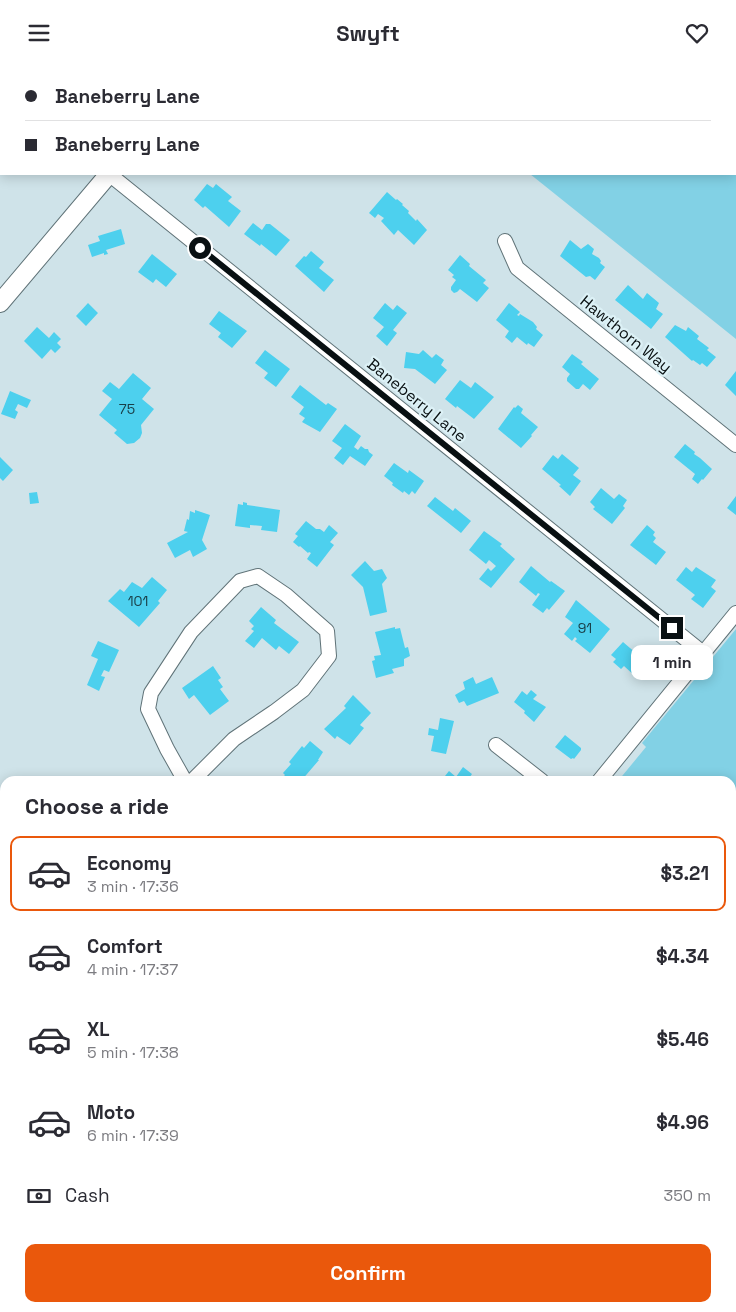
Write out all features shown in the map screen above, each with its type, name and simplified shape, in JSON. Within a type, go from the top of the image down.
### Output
[{"type":"main road","points":[[0,303],[108,175]]},
{"type":"street","name":"Baneberry Lane","points":[[110,175],[703,653]]},
{"type":"street","name":"Hawthorn Way","points":[[504,241],[517,268],[736,445]]},
{"type":"street","points":[[182,776],[148,709],[151,693],[191,632],[240,581],[258,576],[286,595],[328,631],[329,656],[302,689],[274,712],[234,739],[197,776]]},
{"type":"street","points":[[603,776],[736,613]]},
{"type":"street","points":[[496,745],[536,776]]},
{"type":"shaded area","points":[[531,175],[736,175],[736,339]]},
{"type":"shaded area","points":[[736,629],[736,776],[622,776],[646,747],[642,743]]},
{"type":"building","points":[[207,184],[213,188],[216,184],[232,197],[228,201],[241,211],[229,227],[205,206],[203,208],[194,200]]},
{"type":"building","points":[[387,192],[403,204],[409,211],[408,213],[416,221],[417,219],[427,230],[414,245],[398,230],[394,235],[381,221],[384,218],[378,214],[375,218],[369,213]]},
{"type":"building","points":[[253,223],[262,230],[266,224],[270,224],[290,240],[276,256],[244,234]]},
{"type":"building","points":[[121,229],[125,244],[106,250],[108,254],[104,255],[104,253],[92,257],[88,245],[100,241],[98,236]]},
{"type":"building","points":[[570,240],[581,249],[588,244],[594,249],[592,254],[599,258],[600,263],[605,267],[595,280],[590,276],[586,277],[560,256]]},
{"type":"building","points":[[311,251],[324,262],[319,268],[334,280],[324,292],[295,266]]},
{"type":"building","points":[[152,254],[177,274],[166,287],[156,279],[153,283],[138,272]]},
{"type":"building","points":[[460,255],[470,264],[469,266],[486,280],[483,283],[489,288],[477,302],[460,289],[454,293],[451,290],[456,280],[452,277],[454,275],[448,270]]},
{"type":"building","points":[[628,285],[643,299],[647,293],[659,303],[656,309],[663,314],[651,329],[615,300]]},
{"type":"building","points":[[88,303],[98,313],[86,326],[76,316]]},
{"type":"building","points":[[385,303],[393,310],[397,305],[407,313],[393,330],[397,333],[387,346],[376,336],[384,327],[373,318]]},
{"type":"building","points":[[509,303],[520,312],[517,315],[519,316],[520,314],[533,322],[537,327],[536,329],[543,335],[534,347],[528,343],[527,345],[517,337],[512,343],[505,337],[509,331],[496,320]]},
{"type":"building","points":[[219,311],[247,331],[232,348],[218,337],[221,333],[209,324]]},
{"type":"building","points":[[675,325],[686,331],[688,327],[699,336],[697,339],[709,348],[707,350],[716,357],[707,367],[702,363],[700,365],[692,361],[665,337]]},
{"type":"building","points":[[37,327],[49,338],[54,332],[61,339],[57,343],[61,347],[55,353],[51,349],[42,359],[24,341]]},
{"type":"building","points":[[265,350],[290,369],[276,387],[264,378],[268,373],[255,363]]},
{"type":"building","points":[[423,350],[432,358],[436,354],[444,360],[441,365],[447,370],[435,384],[415,369],[404,368],[406,352],[419,354]]},
{"type":"building","points":[[572,354],[583,362],[581,364],[599,379],[590,390],[583,384],[579,389],[576,389],[567,381],[570,374],[562,367]]},
{"type":"building","points":[[736,371],[736,396],[725,385]]},
{"type":"building","points":[[133,373],[151,388],[142,399],[154,409],[141,425],[142,433],[140,438],[134,443],[127,444],[114,433],[117,430],[99,415],[112,399],[102,391],[110,382],[119,389]]},
{"type":"building","points":[[460,380],[471,388],[475,382],[494,397],[474,419],[445,399]]},
{"type":"building","points":[[300,385],[326,405],[328,403],[337,409],[320,432],[302,422],[305,418],[299,414],[304,407],[291,397]]},
{"type":"building","points":[[10,391],[31,400],[27,408],[18,404],[15,410],[18,412],[15,419],[1,414]]},
{"type":"building","points":[[518,405],[523,409],[521,413],[538,427],[521,448],[498,429],[514,407]]},
{"type":"building","points":[[345,424],[361,436],[354,447],[358,450],[361,446],[368,449],[373,455],[365,466],[350,456],[343,465],[334,458],[342,448],[332,441]]},
{"type":"building","points":[[685,444],[712,469],[698,484],[692,479],[695,474],[674,457]]},
{"type":"building","points":[[562,454],[579,468],[573,475],[581,481],[570,496],[559,486],[561,485],[542,469],[553,455],[558,459]]},
{"type":"building","points":[[0,457],[13,470],[3,481],[0,478]]},
{"type":"building","points":[[394,463],[408,473],[409,470],[424,481],[415,494],[412,491],[409,495],[404,491],[403,493],[384,476]]},
{"type":"building","points":[[601,488],[614,499],[619,494],[627,500],[623,506],[625,508],[612,524],[593,509],[595,507],[590,502]]},
{"type":"building","points":[[37,492],[39,503],[30,504],[29,493]]},
{"type":"building","points":[[736,496],[736,515],[727,508]]},
{"type":"building","points":[[435,497],[453,511],[455,508],[471,521],[461,533],[427,506]]},
{"type":"building","points":[[243,502],[247,503],[247,505],[280,510],[277,532],[261,530],[262,526],[250,525],[250,528],[235,526],[238,504],[243,505]]},
{"type":"building","points":[[195,510],[210,515],[202,540],[207,549],[193,557],[190,550],[175,558],[167,543],[188,532],[184,531],[187,519],[189,520],[190,511],[195,513]]},
{"type":"building","points":[[306,521],[316,529],[324,532],[329,525],[338,533],[330,542],[334,545],[317,567],[307,559],[311,553],[308,553],[293,542],[298,536],[295,534]]},
{"type":"building","points":[[647,525],[655,532],[653,535],[656,538],[653,542],[666,552],[656,565],[630,545]]},
{"type":"building","points":[[484,531],[502,544],[500,546],[515,559],[491,588],[479,579],[488,568],[491,571],[496,566],[489,560],[486,564],[469,550]]},
{"type":"building","points":[[365,561],[374,571],[382,569],[387,578],[382,584],[387,612],[370,616],[363,587],[351,575]]},
{"type":"building","points":[[531,566],[550,582],[565,591],[549,610],[547,608],[543,613],[532,605],[540,594],[538,593],[536,596],[519,582]]},
{"type":"building","points":[[686,567],[692,572],[696,567],[716,580],[711,587],[716,591],[703,608],[691,599],[695,595],[676,580]]},
{"type":"building","points":[[152,577],[167,590],[158,601],[160,603],[139,627],[108,601],[120,589],[124,592],[132,582],[142,588]]},
{"type":"building","points":[[576,600],[610,629],[590,653],[575,641],[577,639],[575,637],[572,641],[564,634],[573,623],[565,617]]},
{"type":"building","points":[[261,607],[276,620],[274,623],[299,642],[289,654],[279,646],[276,650],[262,638],[254,648],[245,641],[254,631],[251,629],[254,626],[249,621]]},
{"type":"building","points":[[395,627],[395,629],[400,628],[405,648],[408,647],[410,656],[404,659],[404,666],[392,669],[394,673],[376,678],[372,661],[375,660],[374,656],[381,655],[375,632]]},
{"type":"building","points":[[98,641],[119,650],[109,672],[104,670],[101,676],[105,677],[99,691],[87,685],[98,659],[91,656]]},
{"type":"building","points":[[623,642],[650,662],[636,677],[624,666],[621,669],[613,662],[616,659],[611,655]]},
{"type":"building","points":[[213,666],[221,678],[218,680],[223,687],[220,689],[229,701],[210,715],[194,695],[189,699],[182,688]]},
{"type":"building","points":[[473,677],[476,684],[492,677],[499,693],[467,706],[464,701],[459,703],[455,695],[465,689],[463,682]]},
{"type":"building","points":[[531,690],[537,695],[533,699],[546,707],[534,722],[514,702],[522,691],[527,695]]},
{"type":"building","points":[[353,695],[371,713],[360,725],[364,728],[350,745],[337,736],[335,739],[324,729],[346,708],[344,706]]},
{"type":"building","points":[[440,718],[454,721],[446,754],[431,751],[434,736],[428,735],[429,728],[438,730]]},
{"type":"building","points":[[565,735],[581,748],[574,759],[571,759],[555,747]]},
{"type":"building","points":[[310,741],[323,752],[319,760],[305,776],[284,776],[283,773],[291,764],[289,762],[302,746],[304,748]]},
{"type":"building","points":[[463,767],[472,774],[471,776],[457,776]]},
{"type":"building","points":[[449,771],[455,776],[445,776]]},
{"type":"route","points":[[200,248],[672,628]]}]
